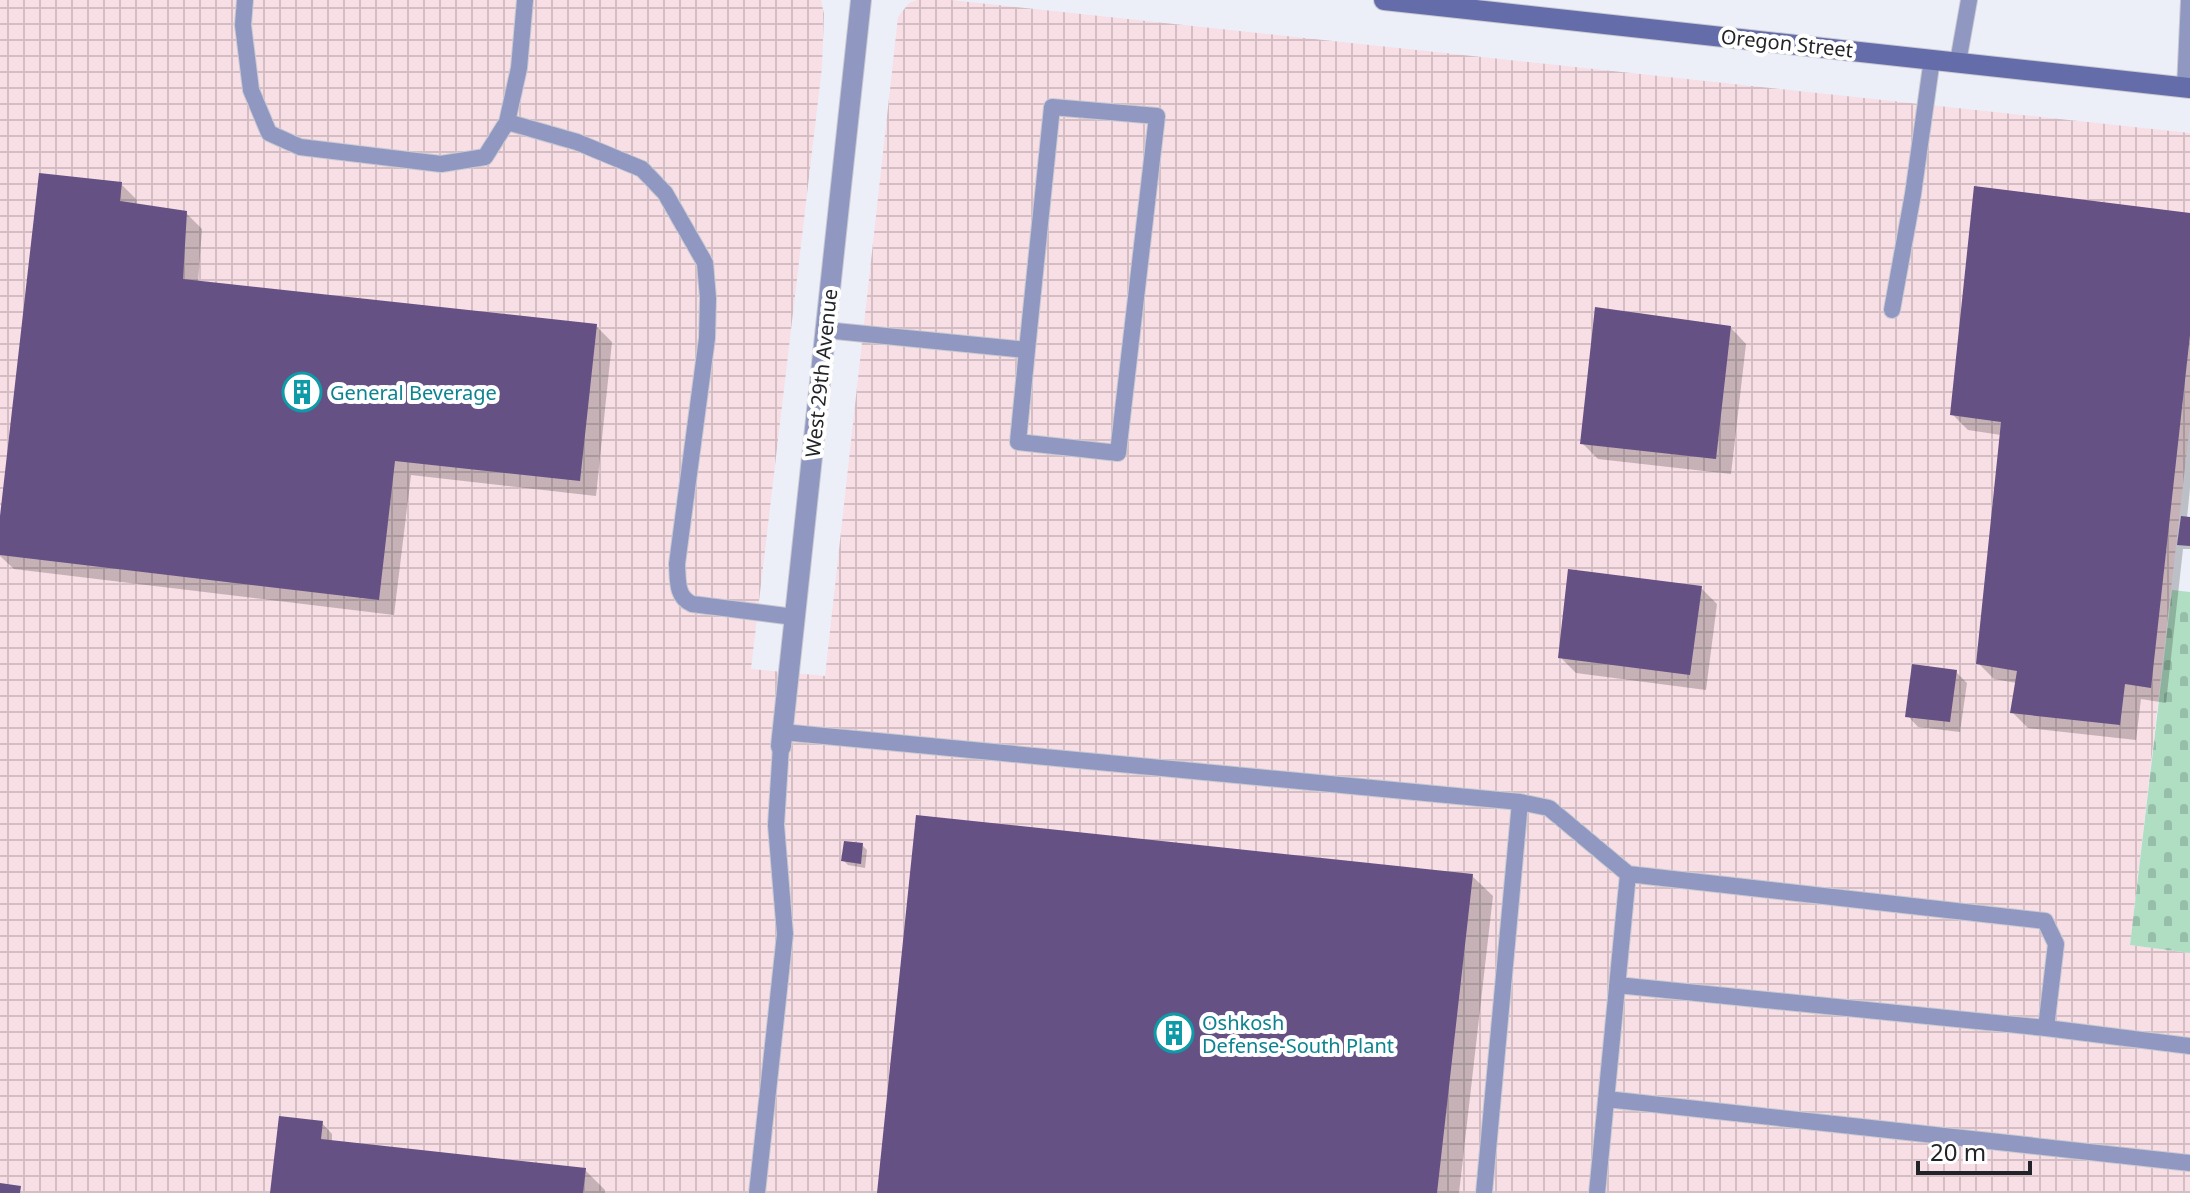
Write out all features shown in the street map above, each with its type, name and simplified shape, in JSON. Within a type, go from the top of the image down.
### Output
[{"type":"street","name":"West 29th Avenue","points":[[782,739],[861,0]]},
{"type":"street","name":"Oregon Street","points":[[1384,0],[2187,88]]},
{"type":"lane","points":[[245,0],[243,25],[251,90],[269,133],[300,147],[441,164],[485,157],[507,122],[519,68],[525,0]]},
{"type":"lane","points":[[1958,62],[1969,0]]},
{"type":"lane","points":[[2187,88],[2189,0]]},
{"type":"lane","points":[[1892,310],[1913,194],[1932,59]]},
{"type":"lane","points":[[1052,107],[1157,116],[1118,453],[1018,442],[1027,350],[1052,107]]},
{"type":"lane","points":[[507,122],[577,142],[642,169],[671,203],[705,263],[708,298],[707,338],[677,564],[680,592],[686,602],[692,604],[794,617]]},
{"type":"lane","points":[[825,330],[1027,350]]},
{"type":"lane","points":[[757,1193],[785,934],[776,825],[782,739],[1520,802],[1549,808],[1628,874],[2045,921],[2056,944],[2046,1028]]},
{"type":"lane","points":[[1484,1193],[1520,802]]},
{"type":"lane","points":[[1597,1193],[1628,874]]},
{"type":"lane","points":[[1617,985],[2046,1028],[2190,1046]]},
{"type":"lane","points":[[1606,1099],[2190,1163]]},
{"type":"shaded area","points":[[0,0],[821,0],[824,14],[822,67],[751,669],[825,676],[898,17],[909,3],[917,0],[951,0],[2190,133],[2190,424],[2130,945],[2190,953],[2190,1193],[0,1193]]},
{"type":"green space","points":[[2172,590],[2190,592],[2190,953],[2130,945]]},
{"type":"building","name":"General Beverage","points":[[39,173],[122,182],[120,201],[187,211],[183,279],[597,324],[580,481],[395,461],[379,600],[0,555],[0,516]]},
{"type":"building","points":[[1974,186],[2190,213],[2190,335],[2151,688],[2125,684],[2120,725],[2010,713],[2017,671],[1976,664],[2001,422],[1950,415]]},
{"type":"building","points":[[1595,307],[1731,326],[1716,459],[1580,444]]},
{"type":"building","points":[[2181,516],[2190,517],[2190,546],[2177,545]]},
{"type":"building","points":[[1568,569],[1702,586],[1690,675],[1558,658]]},
{"type":"building","points":[[1912,664],[1957,670],[1950,722],[1905,717]]},
{"type":"building","name":"Oshkosh Defense-South Plant","points":[[916,815],[1473,874],[1437,1193],[877,1193]]},
{"type":"building","points":[[844,841],[863,843],[861,864],[841,861]]},
{"type":"building","points":[[279,1116],[323,1121],[321,1139],[586,1168],[583,1193],[270,1193]]},
{"type":"building","points":[[0,1183],[21,1186],[20,1193],[0,1193]]},
{"type":"place","name":"General Beverage","points":[[302,392]]},
{"type":"place","name":"Oshkosh Defense-South Plant","points":[[1174,1033]]}]
